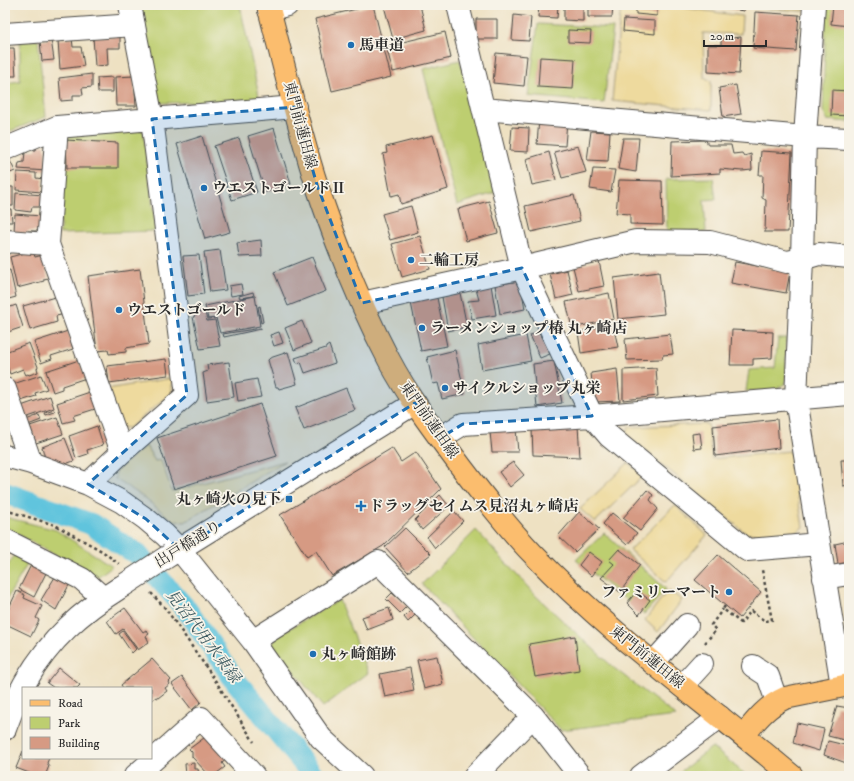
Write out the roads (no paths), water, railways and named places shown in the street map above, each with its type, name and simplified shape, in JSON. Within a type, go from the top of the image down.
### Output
[{"type":"main road","name":"東門前蓮田線","points":[[275,7],[295,107],[317,185],[336,241],[362,303],[390,361],[415,403],[484,497],[531,552],[621,637],[744,735],[792,776]]},
{"type":"main road","points":[[744,735],[765,711],[785,698],[845,686]]},
{"type":"street","points":[[458,5],[522,268],[592,416],[609,436],[747,550],[819,544]]},
{"type":"street","points":[[814,5],[804,137],[802,259],[796,399],[824,578],[845,686]]},
{"type":"street","points":[[5,34],[132,15],[152,119],[187,395],[88,484]]},
{"type":"street","points":[[5,149],[57,127],[295,107]]},
{"type":"street","points":[[483,108],[804,137],[849,139]]},
{"type":"street","points":[[57,127],[48,244],[122,452]]},
{"type":"street","points":[[5,243],[6,241],[48,244]]},
{"type":"street","points":[[362,303],[636,241],[710,242],[787,262],[819,254],[849,257]]},
{"type":"street","points":[[5,389],[31,463]]},
{"type":"street","points":[[440,438],[463,424],[592,416],[849,394]]},
{"type":"street","name":"出戸橋通り","points":[[5,729],[10,701],[25,682],[38,661],[55,640],[79,616],[115,584],[175,552],[415,403]]},
{"type":"street","points":[[5,456],[31,463],[88,484],[122,502],[146,519],[253,641],[320,738],[362,776]]},
{"type":"street","points":[[5,540],[82,579],[115,584]]},
{"type":"street","points":[[253,641],[378,562],[533,716],[580,776]]},
{"type":"street","points":[[824,578],[849,574]]},
{"type":"street","points":[[653,663],[688,625]]},
{"type":"street","points":[[682,686],[702,664]]},
{"type":"street","points":[[753,666],[768,676],[777,702]]},
{"type":"street","points":[[475,776],[533,716]]},
{"type":"street","points":[[641,776],[720,717]]},
{"type":"street","points":[[135,776],[201,718],[254,776]]},
{"type":"waterway","name":"見沼代用水東縁","points":[[5,493],[91,524],[137,554],[186,609],[234,679],[314,776]]},
{"type":"place","name":"馬車道","points":[[351,45]]},
{"type":"place","name":"ウエストゴールドⅡ","points":[[204,188]]},
{"type":"place","name":"二輪工房","points":[[411,260]]},
{"type":"place","name":"ウエストゴールド","points":[[119,310]]},
{"type":"place","name":"ラーメンショップ椿 丸ヶ崎店","points":[[422,328]]},
{"type":"place","name":"サイクルショップ丸栄","points":[[445,388]]},
{"type":"place","name":"丸ヶ崎火の見下","points":[[289,499]]},
{"type":"place","name":"ドラッグセイムス見沼丸ヶ崎店","points":[[361,506]]},
{"type":"place","name":"ファミリーマート","points":[[729,592]]},
{"type":"place","name":"丸ヶ崎館跡","points":[[313,654]]}]
